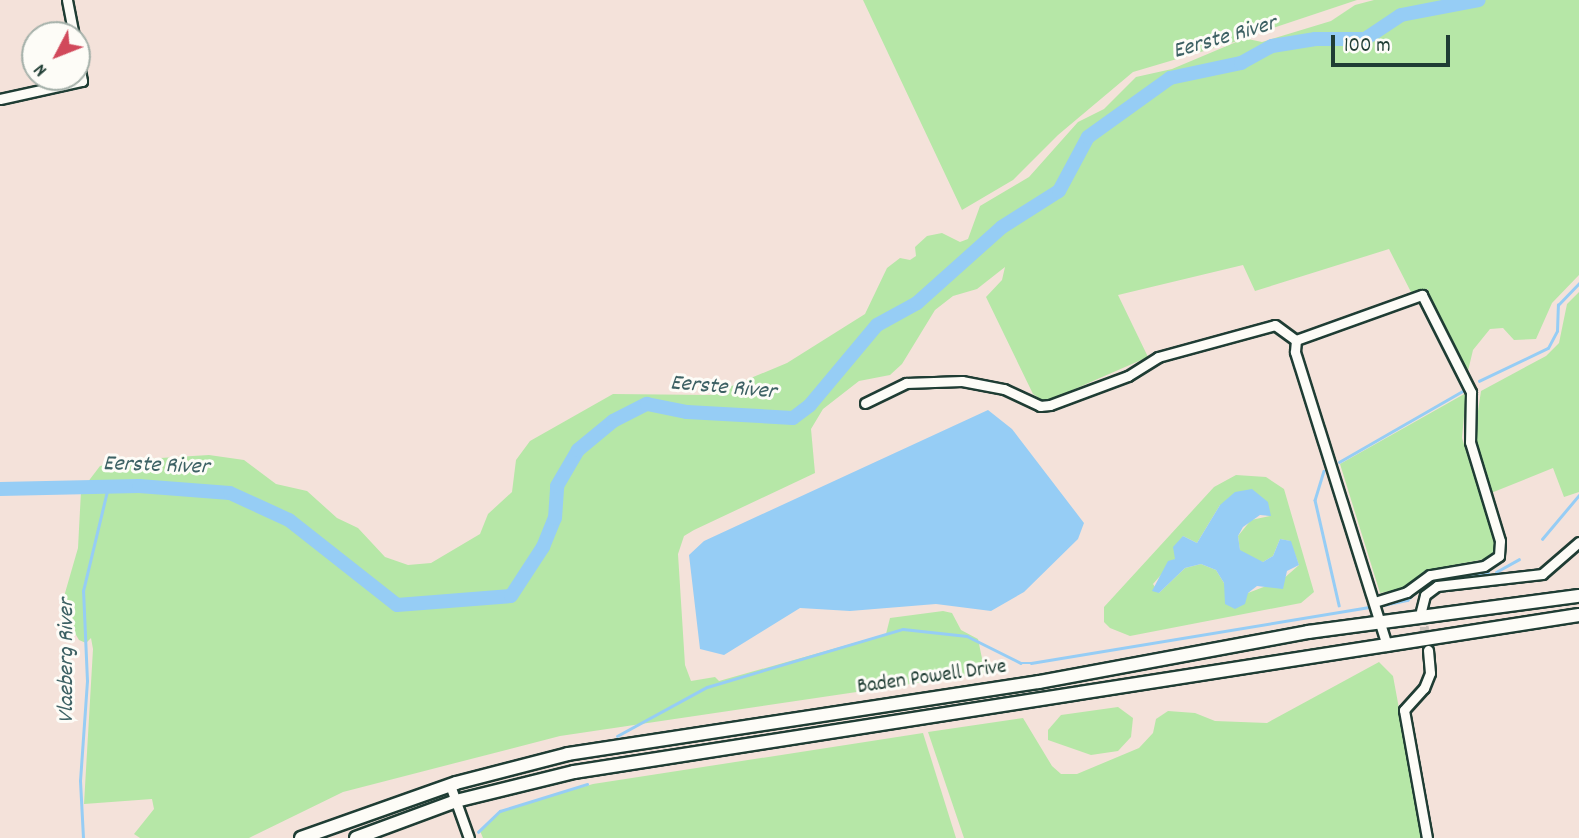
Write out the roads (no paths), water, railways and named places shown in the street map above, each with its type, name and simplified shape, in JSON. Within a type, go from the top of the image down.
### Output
[{"type":"main road","name":"Baden Powell Drive","points":[[301,838],[450,785],[568,754],[1039,682],[1308,632],[1381,625],[1579,596]]},
{"type":"main road","name":"Baden Powell Drive","points":[[356,838],[456,801],[574,772],[1579,615]]},
{"type":"street","points":[[67,0],[71,21]]},
{"type":"street","points":[[0,99],[36,91]]},
{"type":"street","points":[[1296,340],[1418,295],[1424,298],[1471,392],[1469,442],[1500,541],[1488,579]]},
{"type":"street","points":[[865,403],[906,383],[962,381],[1004,389],[1040,406],[1128,376],[1158,357],[1259,326],[1275,325],[1296,340]]},
{"type":"street","points":[[1296,340],[1295,352],[1387,646]]},
{"type":"street","points":[[1421,611],[1425,595],[1437,586],[1542,574],[1579,542]]},
{"type":"street","points":[[1375,601],[1407,592],[1430,575],[1494,561]]},
{"type":"street","points":[[1427,838],[1404,710],[1424,688],[1430,673],[1428,650]]},
{"type":"street","points":[[450,785],[469,838]]},
{"type":"water","points":[[988,410],[1012,429],[1084,523],[1078,539],[1024,592],[991,611],[936,604],[850,611],[800,608],[724,655],[700,649],[689,555],[704,541]]},
{"type":"water","points":[[1252,489],[1268,502],[1271,516],[1260,515],[1243,527],[1238,536],[1240,550],[1263,562],[1273,556],[1280,539],[1291,541],[1299,565],[1287,571],[1283,589],[1257,586],[1248,593],[1245,604],[1235,609],[1225,604],[1224,583],[1216,570],[1201,564],[1185,568],[1159,593],[1152,591],[1168,561],[1175,559],[1173,547],[1183,536],[1197,543],[1220,505],[1235,492]]},
{"type":"waterway","name":"Eerste River","points":[[0,489],[139,486],[230,493],[289,520],[397,605],[511,596],[543,547],[555,518],[557,486],[578,450],[613,421],[647,404],[687,412],[793,418],[810,405],[877,325],[917,303],[1002,227],[1059,191],[1088,137],[1170,78],[1241,63],[1272,46],[1315,39],[1365,39],[1401,15],[1479,0]]},
{"type":"waterway","points":[[1479,381],[1548,348],[1557,331],[1558,305],[1579,283]]},
{"type":"waterway","points":[[1339,462],[1464,390]]},
{"type":"waterway","points":[[1324,471],[1315,500],[1339,605]]},
{"type":"waterway","name":"Vlaeberg River","points":[[83,838],[80,781],[87,681],[83,591],[108,487]]},
{"type":"waterway","points":[[1542,539],[1579,495]]},
{"type":"waterway","points":[[1496,572],[1519,559]]},
{"type":"waterway","points":[[1457,575],[1488,573]]},
{"type":"waterway","points":[[1383,605],[1407,600],[1425,584]]},
{"type":"waterway","points":[[617,736],[707,687],[903,629],[967,636],[1021,663],[1031,663],[1370,607]]},
{"type":"waterway","points":[[478,832],[500,811],[587,784]]},
{"type":"tunnel","points":[[1422,613],[1428,650]]}]
